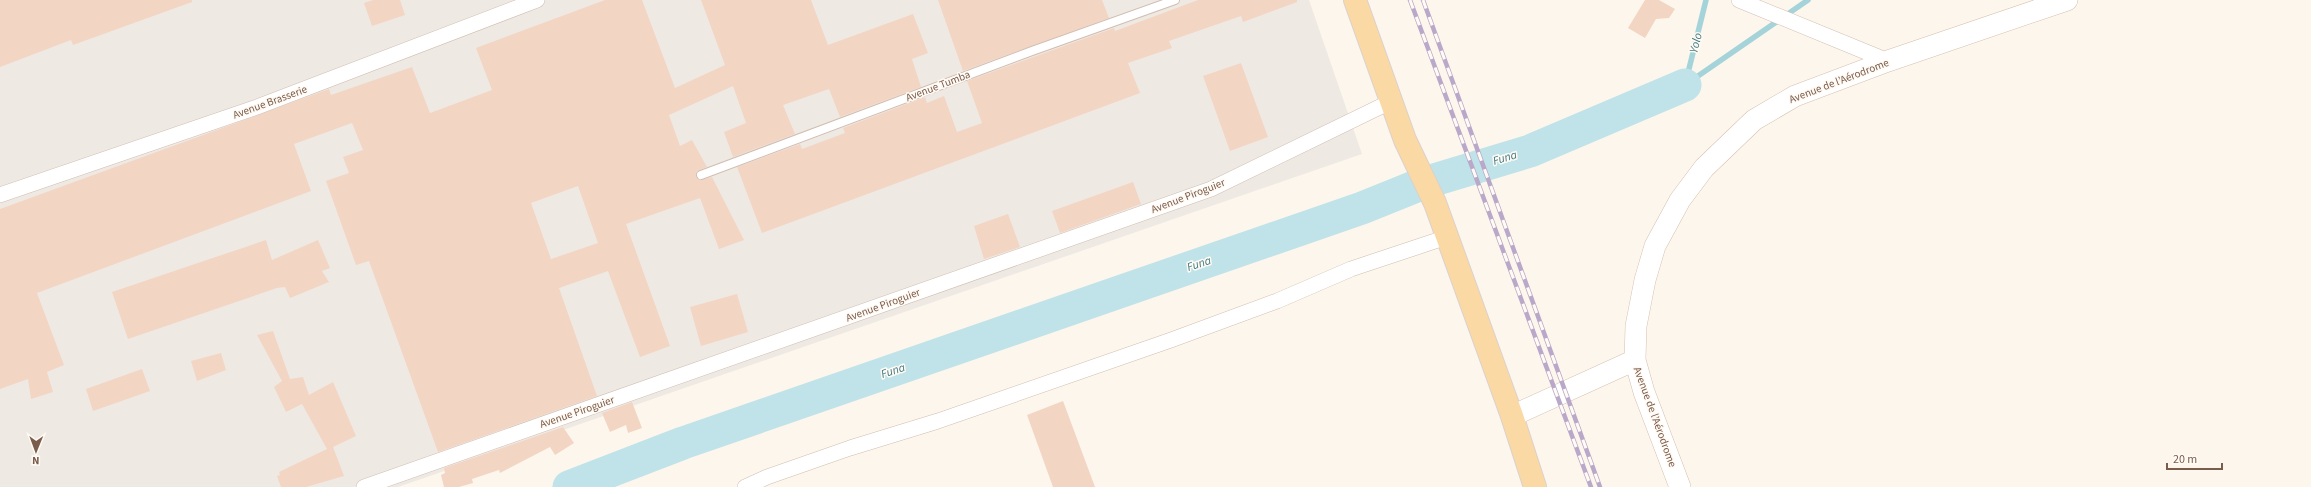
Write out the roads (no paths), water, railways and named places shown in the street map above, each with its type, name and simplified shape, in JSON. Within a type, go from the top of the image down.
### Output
[{"type":"main road","points":[[1355,0],[1405,140],[1435,203],[1446,238],[1512,416],[1535,487]]},
{"type":"main road","name":"Avenue de l’Aérodrome","points":[[1680,487],[1644,392],[1635,360],[1636,326],[1645,280],[1655,246],[1680,200],[1704,168],[1754,120],[1788,100],[1888,61],[2067,0]]},
{"type":"main road","points":[[1512,416],[1635,360]]},
{"type":"street","name":"Avenue Brasserie","points":[[0,194],[258,107],[537,0]]},
{"type":"street","points":[[1739,0],[1888,61]]},
{"type":"street","name":"Avenue Piroguier","points":[[364,487],[1210,189],[1392,101]]},
{"type":"street","points":[[745,487],[768,477],[850,448],[938,421],[1164,343],[1277,300],[1351,269],[1446,238]]},
{"type":"lane","name":"Avenue Tumba","points":[[701,175],[1032,51],[1175,0]]},
{"type":"waterway","name":"Yolo","points":[[1685,85],[1706,0]]},
{"type":"waterway","name":"Funa","points":[[1685,85],[1808,0]]},
{"type":"waterway","name":"Funa","points":[[569,487],[683,443],[1362,208],[1424,183],[1530,151],[1685,85]]},
{"type":"railway","points":[[1410,0],[1591,487]]},
{"type":"railway","points":[[1423,0],[1600,487]]}]
